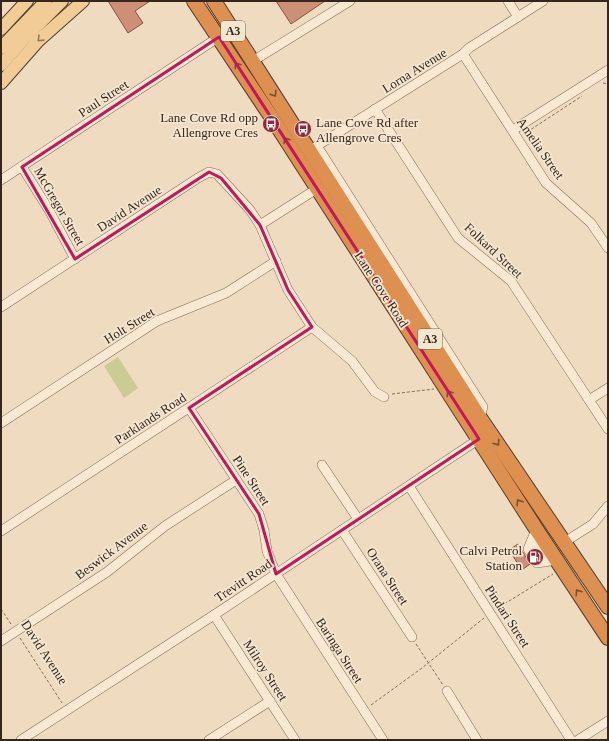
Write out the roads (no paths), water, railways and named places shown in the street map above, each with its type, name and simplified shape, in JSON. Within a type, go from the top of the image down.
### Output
[{"type":"highway","name":"Lane Cove Road","points":[[194,1],[318,188],[479,439],[540,554],[604,623],[608,638]]},
{"type":"highway","name":"Lane Cove Road","points":[[214,1],[253,62],[313,148],[480,418],[563,543],[608,607]]},
{"type":"main road","points":[[1,29],[27,1]]},
{"type":"main road","points":[[1,48],[46,1]]},
{"type":"main road","points":[[1,65],[62,1]]},
{"type":"main road","points":[[1,84],[38,42],[83,1]]},
{"type":"street","points":[[253,62],[350,1]]},
{"type":"street","points":[[508,1],[518,17]]},
{"type":"street","name":"Lorna Avenue","points":[[298,158],[463,54],[469,48],[543,1]]},
{"type":"street","name":"Paul Street","points":[[1,180],[219,37]]},
{"type":"street","name":"Amelia Street","points":[[463,54],[546,183],[591,222],[608,248]]},
{"type":"street","points":[[513,130],[607,72]]},
{"type":"street","name":"Folkard Street","points":[[375,110],[458,238],[511,281],[608,429]]},
{"type":"street","name":"McGregor Street","points":[[22,167],[49,210],[75,259]]},
{"type":"street","name":"David Avenue","points":[[1,307],[209,172],[213,172],[221,178],[250,210],[260,225]]},
{"type":"street","points":[[318,188],[260,225],[288,290],[312,327],[352,361],[375,392],[384,397]]},
{"type":"street","name":"Holt Street","points":[[1,423],[157,321],[226,293],[276,261]]},
{"type":"street","name":"Parklands Road","points":[[1,531],[312,327]]},
{"type":"street","points":[[589,400],[608,388]]},
{"type":"street","name":"Pine Street","points":[[189,408],[262,520],[267,551],[276,574]]},
{"type":"street","name":"Trevitt Road","points":[[21,740],[214,615],[479,439]]},
{"type":"street","points":[[322,465],[358,519]]},
{"type":"street","name":"Beswick Avenue","points":[[1,641],[108,572],[165,526],[236,480]]},
{"type":"street","name":"Pindari Street","points":[[409,486],[571,740]]},
{"type":"street","points":[[563,543],[593,524],[608,506]]},
{"type":"street","name":"Orana Street","points":[[342,530],[412,637]]},
{"type":"street","name":"Baringa Street","points":[[276,574],[383,740]]},
{"type":"street","name":"Milroy Street","points":[[214,615],[295,740]]},
{"type":"street","points":[[447,691],[477,740]]},
{"type":"street","points":[[210,740],[270,701]]},
{"type":"street","points":[[578,740],[608,721]]},
{"type":"place","name":"Lane Cove Rd opp Allengrove Cres","points":[[271,124]]},
{"type":"place","name":"Lane Cove Rd after Allengrove Cres","points":[[303,129]]},
{"type":"place","name":"Calvi Petrol Station","points":[[535,557]]}]
